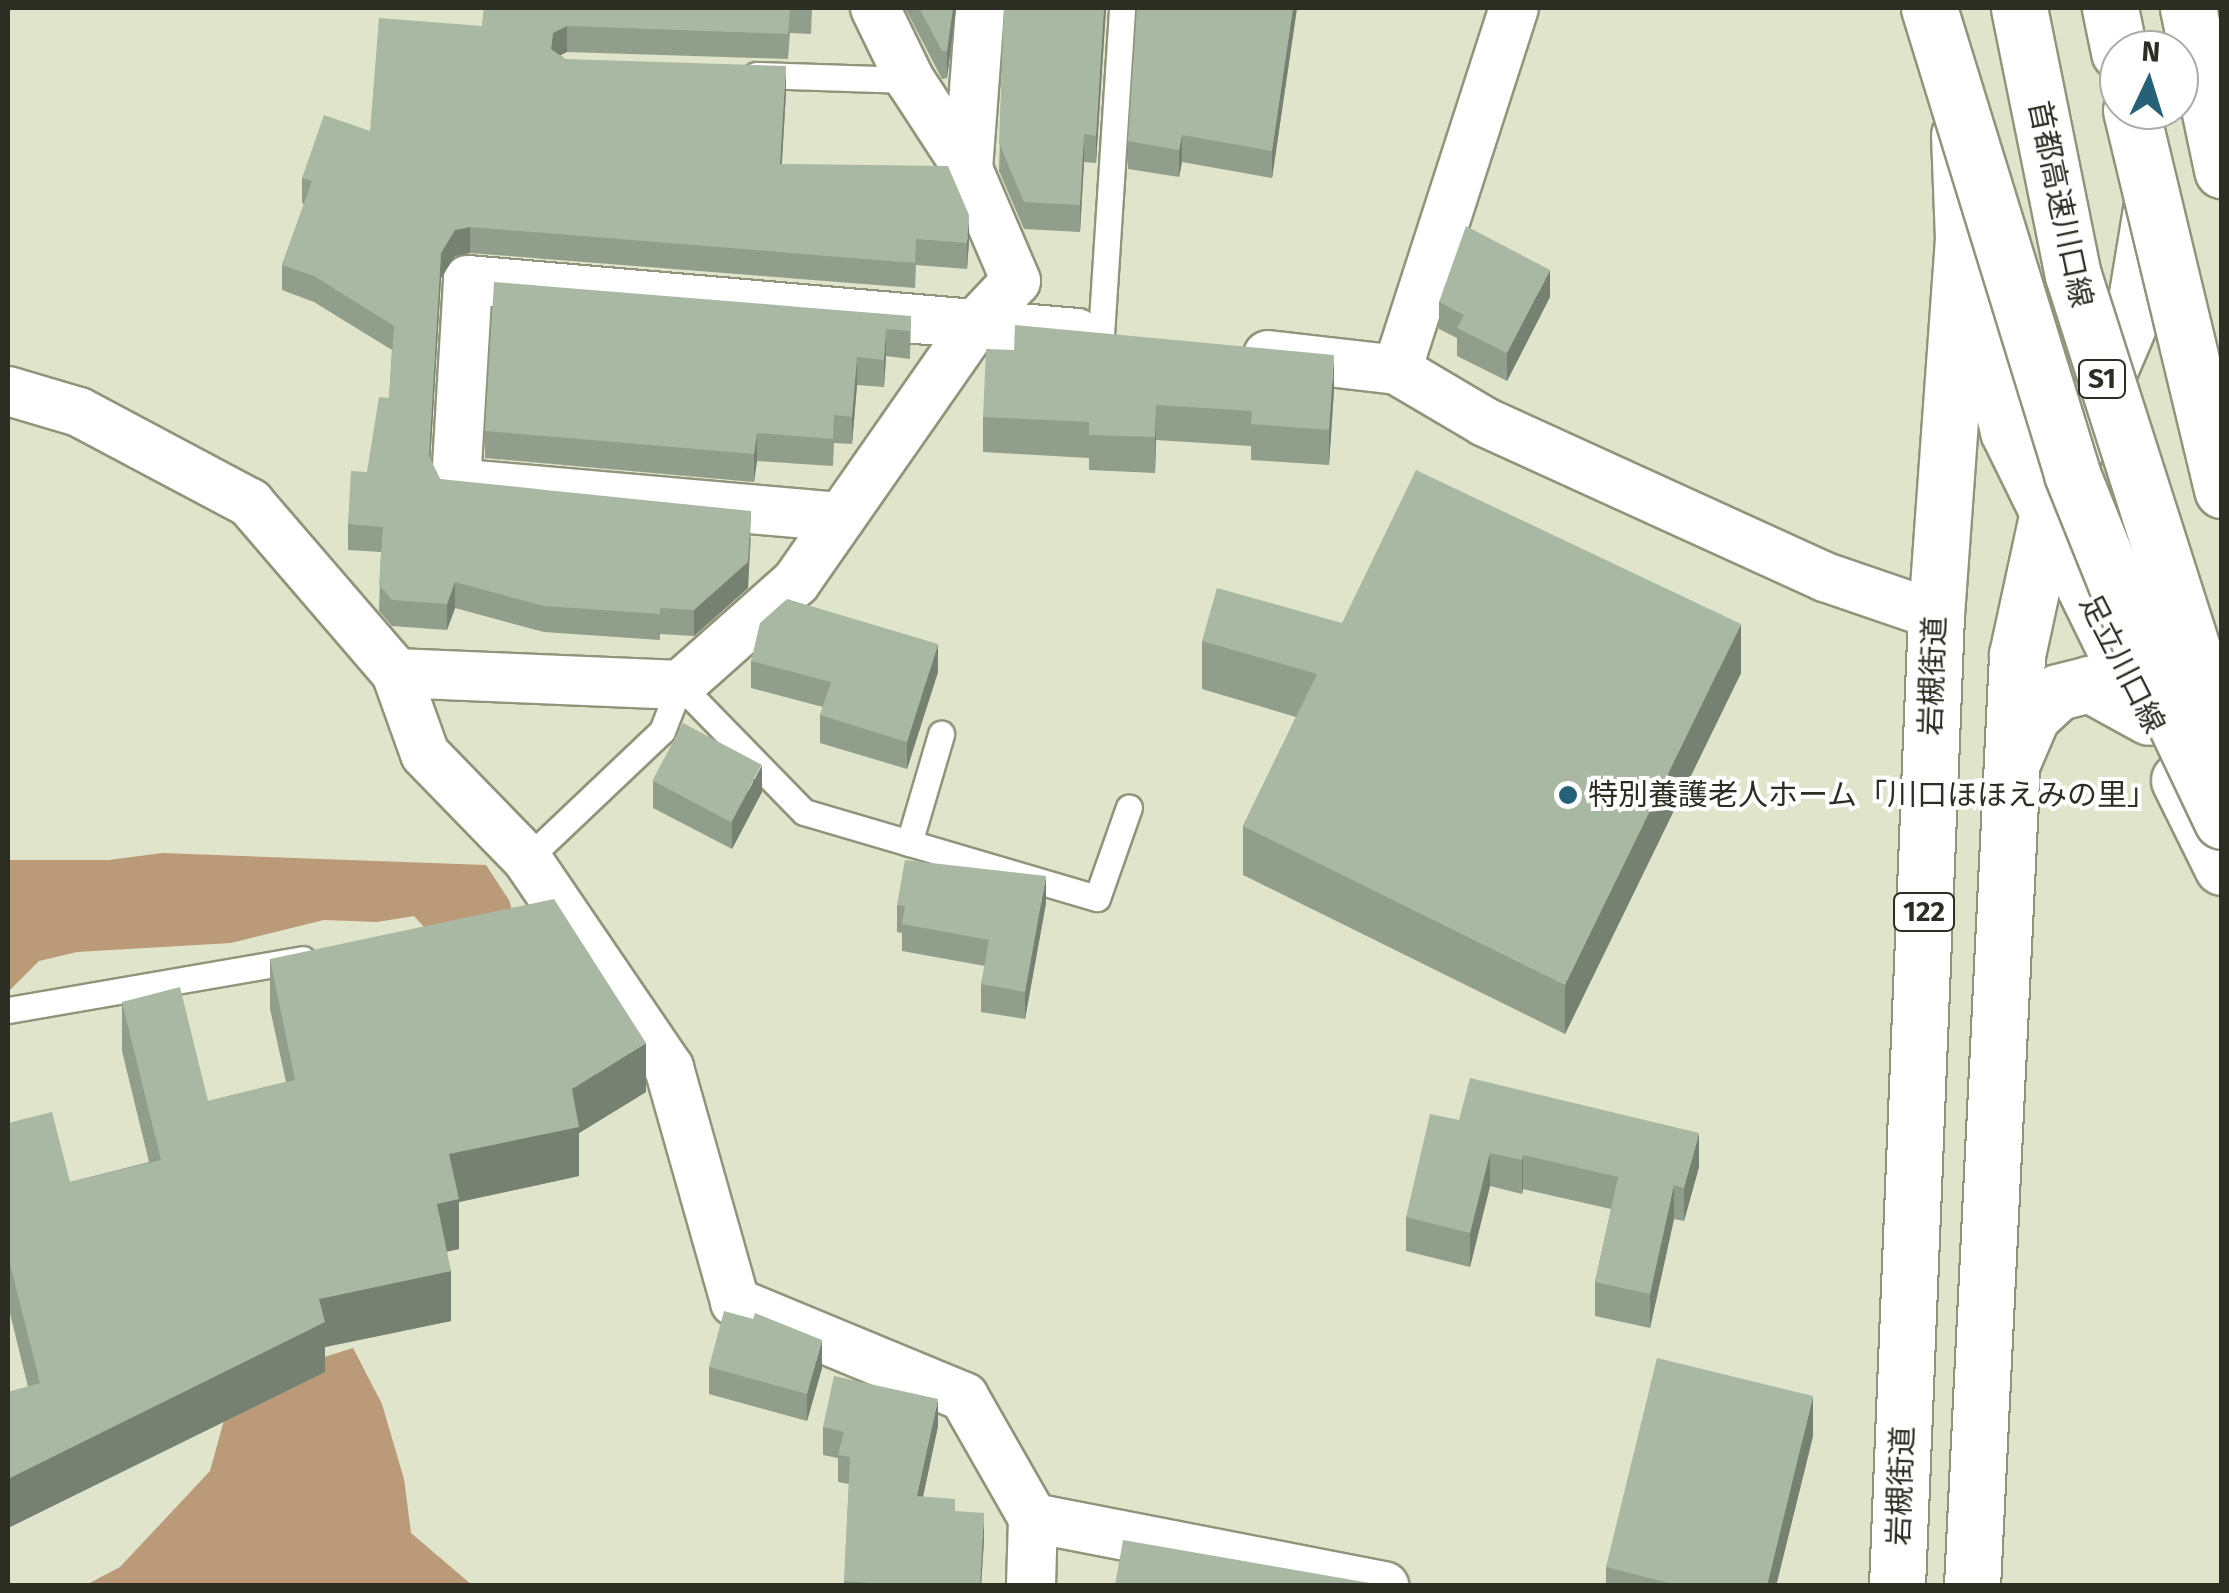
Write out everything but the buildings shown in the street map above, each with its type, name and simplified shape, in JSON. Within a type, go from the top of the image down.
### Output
[{"type":"main road","points":[[1929,8],[2072,474],[2154,678],[2222,820]]},
{"type":"main road","name":"岩槻街道","points":[[1898,1586],[1936,615],[1962,240],[1955,8]]},
{"type":"main road","name":"首都高速川口線","points":[[2019,8],[2072,276],[2222,741]]},
{"type":"main road","points":[[2177,8],[2222,144]]},
{"type":"main road","points":[[2188,8],[2222,170]]},
{"type":"main road","points":[[2135,130],[2222,490]]},
{"type":"main road","name":"122","points":[[1972,1586],[2006,777],[2027,588],[2047,516],[2134,312],[2148,258],[2155,130]]},
{"type":"main road","name":"足立川口線","points":[[1962,240],[1985,358],[2008,431],[2222,867]]},
{"type":"main road","points":[[2006,777],[2032,716],[2058,692],[2089,684],[2149,717]]},
{"type":"street","points":[[396,672],[680,685],[796,582],[978,321],[1016,282],[968,169],[910,80],[876,8]]},
{"type":"street","points":[[968,169],[980,8]]},
{"type":"street","points":[[1397,370],[1514,8]]},
{"type":"street","points":[[841,518],[456,483],[468,280],[978,321],[1121,338]]},
{"type":"street","points":[[1220,349],[1397,370],[1485,422],[1807,569],[1936,615]]},
{"type":"street","points":[[8,391],[79,412],[250,504],[396,672],[424,754],[526,860],[552,916],[669,1068],[735,1302],[964,1397],[1033,1518],[1031,1586]]},
{"type":"street","points":[[1033,1518],[1384,1586]]},
{"type":"lane","points":[[1121,338],[1122,8]]},
{"type":"lane","points":[[738,74],[910,80]]},
{"type":"lane","points":[[526,860],[662,730],[680,685],[804,812],[1096,898],[1129,806]]},
{"type":"lane","points":[[909,843],[941,734]]},
{"type":"lane","points":[[8,1010],[332,954]]},
{"type":"shaded area","points":[[162,853],[486,865],[509,900],[518,931],[444,949],[414,916],[377,922],[324,920],[231,943],[77,952],[39,961],[8,992],[8,860],[109,860]]},
{"type":"shaded area","points":[[353,1348],[382,1404],[404,1479],[411,1533],[472,1585],[84,1586],[120,1567],[210,1471],[229,1402],[264,1376]]},
{"type":"place","name":"特別養護老人ホーム「川口ほほえみの里」","points":[[1568,795]]}]
